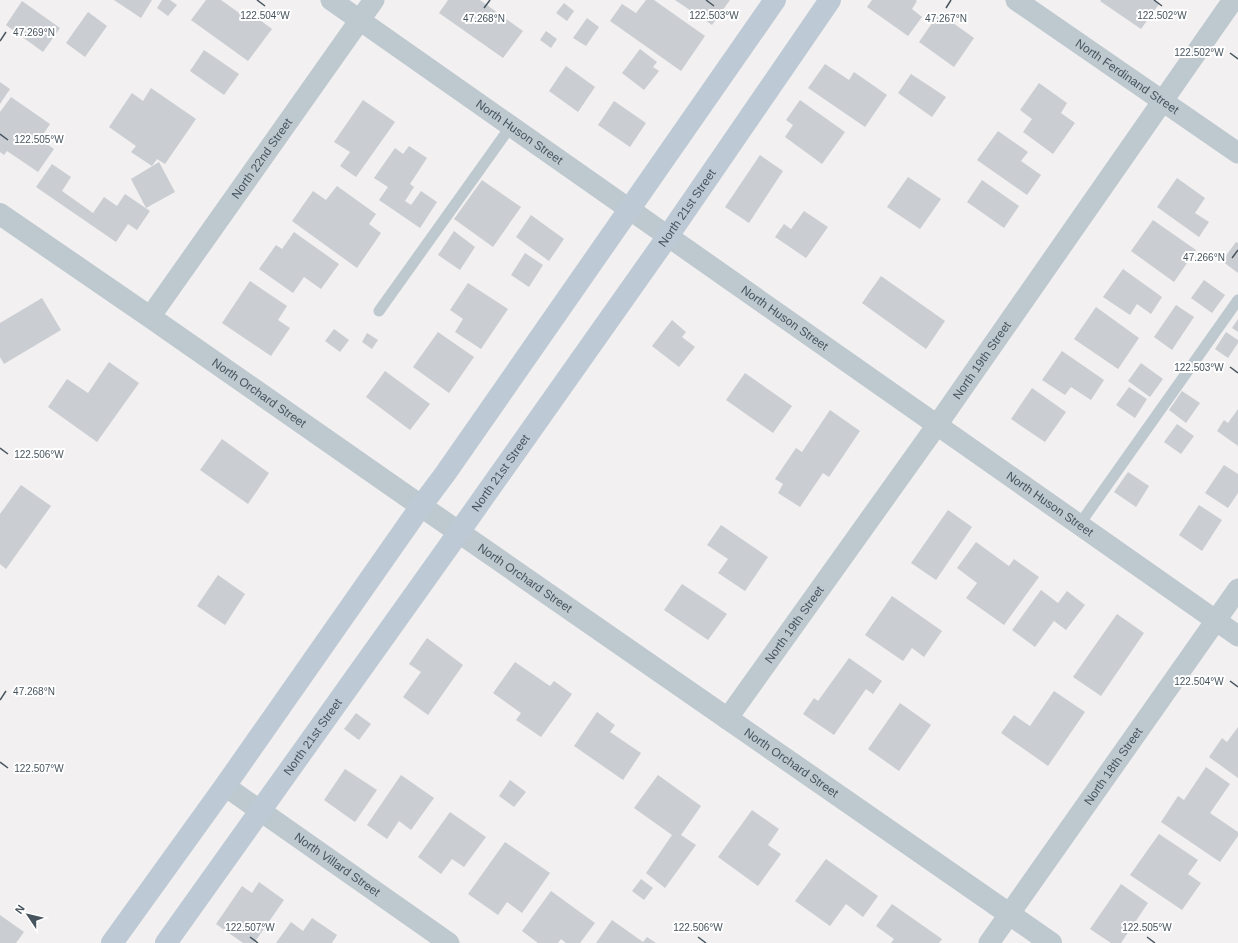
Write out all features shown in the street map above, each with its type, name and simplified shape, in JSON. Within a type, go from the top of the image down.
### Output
[{"type":"main road","points":[[112,943],[225,786],[445,474],[775,0]]},
{"type":"main road","name":"North 21st Street","points":[[166,943],[668,236],[830,0]]},
{"type":"street","name":"North Huson Street","points":[[331,0],[630,208],[1238,636]]},
{"type":"street","name":"North 22nd Street","points":[[150,316],[374,0]]},
{"type":"street","name":"North Ferdinand Street","points":[[1016,0],[1238,153]]},
{"type":"street","name":"North 19th Street","points":[[727,719],[937,425],[1233,0]]},
{"type":"street","name":"North Orchard Street","points":[[0,214],[150,316],[727,719],[1051,943]]},
{"type":"street","name":"North 18th Street","points":[[989,943],[1238,589]]},
{"type":"street","name":"North Villard Street","points":[[225,786],[449,943]]},
{"type":"lane","points":[[379,311],[511,126]]},
{"type":"lane","points":[[1079,525],[1238,300]]},
{"type":"building","points":[[114,0],[152,0],[141,18]]},
{"type":"building","points":[[162,0],[170,0],[177,5],[168,16],[157,8]]},
{"type":"building","points":[[206,0],[221,0],[242,15],[246,10],[272,29],[248,61],[191,20]]},
{"type":"building","points":[[448,0],[480,0],[523,31],[503,58],[439,13]]},
{"type":"building","points":[[646,0],[654,0],[705,36],[681,71],[610,21],[622,4],[636,13]]},
{"type":"building","points":[[675,0],[730,0],[712,25]]},
{"type":"building","points":[[872,0],[915,0],[917,1],[912,9],[922,17],[908,36],[867,7]]},
{"type":"building","points":[[1154,0],[1159,4],[1141,29],[1100,1]]},
{"type":"building","points":[[22,1],[60,28],[43,52],[6,25]]},
{"type":"building","points":[[564,3],[574,11],[567,21],[556,13]]},
{"type":"building","points":[[88,12],[107,26],[85,57],[66,43]]},
{"type":"building","points":[[939,13],[974,38],[954,67],[919,42]]},
{"type":"building","points":[[587,18],[599,27],[586,46],[573,38]]},
{"type":"building","points":[[546,31],[557,39],[551,48],[540,40]]},
{"type":"building","points":[[640,49],[657,62],[653,67],[659,71],[644,90],[622,73]]},
{"type":"building","points":[[204,50],[239,74],[224,95],[190,71]]},
{"type":"building","points":[[825,64],[849,80],[854,72],[887,95],[865,127],[808,88]]},
{"type":"building","points":[[566,66],[595,87],[578,112],[549,91]]},
{"type":"building","points":[[911,74],[946,97],[932,117],[898,93]]},
{"type":"building","points":[[0,82],[10,89],[0,104]]},
{"type":"building","points":[[1039,83],[1067,103],[1061,113],[1075,123],[1053,154],[1023,132],[1032,119],[1020,110]]},
{"type":"building","points":[[151,88],[196,119],[165,164],[157,159],[152,166],[131,152],[136,146],[109,127],[132,93],[143,101]]},
{"type":"building","points":[[11,97],[50,124],[40,139],[54,149],[38,172],[7,151],[4,155],[0,152],[0,112]]},
{"type":"building","points":[[363,100],[395,122],[356,177],[340,166],[350,152],[334,142]]},
{"type":"building","points":[[800,100],[845,132],[822,164],[785,137],[793,125],[786,120]]},
{"type":"building","points":[[614,101],[646,123],[630,147],[598,125]]},
{"type":"building","points":[[998,131],[1028,152],[1021,161],[1041,175],[1027,195],[977,160]]},
{"type":"building","points":[[409,146],[427,158],[410,184],[414,187],[405,201],[411,205],[421,191],[437,202],[420,228],[379,200],[388,187],[374,178],[395,148],[403,154]]},
{"type":"building","points":[[760,155],[783,171],[749,223],[725,207]]},
{"type":"building","points":[[159,162],[175,192],[146,208],[131,179]]},
{"type":"building","points":[[52,164],[71,177],[62,191],[93,213],[104,197],[117,206],[125,194],[150,211],[137,230],[128,224],[116,242],[36,187]]},
{"type":"building","points":[[908,177],[941,199],[920,229],[887,207]]},
{"type":"building","points":[[1177,178],[1205,198],[1195,213],[1209,222],[1199,237],[1157,207]]},
{"type":"building","points":[[482,180],[521,207],[493,247],[454,219]]},
{"type":"building","points":[[982,180],[1019,206],[1004,228],[967,202]]},
{"type":"building","points":[[337,186],[376,214],[369,224],[381,233],[357,268],[292,221],[313,191],[326,200]]},
{"type":"building","points":[[804,211],[828,227],[806,258],[775,237],[784,224],[791,229]]},
{"type":"building","points":[[531,215],[564,239],[549,261],[516,237]]},
{"type":"building","points":[[1153,220],[1196,250],[1174,282],[1131,251]]},
{"type":"building","points":[[454,231],[475,247],[460,270],[438,255]]},
{"type":"building","points":[[294,232],[339,264],[321,289],[304,277],[293,293],[259,269],[276,245],[282,249]]},
{"type":"building","points":[[1236,242],[1238,243],[1238,273],[1222,261]]},
{"type":"building","points":[[525,253],[543,265],[529,287],[511,275]]},
{"type":"building","points":[[1123,269],[1162,297],[1151,314],[1137,304],[1130,315],[1103,297]]},
{"type":"building","points":[[881,276],[945,321],[926,349],[862,303]]},
{"type":"building","points":[[1204,280],[1225,295],[1212,313],[1191,298]]},
{"type":"building","points":[[250,281],[287,306],[278,320],[290,328],[271,356],[222,323]]},
{"type":"building","points":[[468,283],[508,309],[481,349],[455,332],[463,319],[450,310]]},
{"type":"building","points":[[42,298],[61,330],[4,364],[0,357],[0,323]]},
{"type":"building","points":[[1176,305],[1194,317],[1172,350],[1154,337]]},
{"type":"building","points":[[1096,307],[1139,338],[1118,369],[1074,339]]},
{"type":"building","points":[[1238,319],[1238,332],[1232,328]]},
{"type":"building","points":[[672,320],[686,332],[682,337],[695,347],[679,367],[652,346]]},
{"type":"building","points":[[334,329],[349,340],[340,352],[325,341]]},
{"type":"building","points":[[438,332],[474,357],[449,393],[413,367]]},
{"type":"building","points":[[1226,332],[1238,340],[1238,343],[1228,358],[1215,349]]},
{"type":"building","points":[[367,333],[378,340],[372,349],[362,342]]},
{"type":"building","points":[[1062,351],[1104,380],[1091,400],[1071,387],[1065,395],[1042,380]]},
{"type":"building","points":[[109,362],[139,383],[97,442],[48,407],[67,379],[88,393]]},
{"type":"building","points":[[1141,363],[1163,379],[1150,397],[1128,381]]},
{"type":"building","points":[[385,371],[430,404],[410,430],[366,397]]},
{"type":"building","points":[[745,373],[792,406],[773,433],[726,400]]},
{"type":"building","points":[[1129,387],[1147,399],[1135,418],[1116,405]]},
{"type":"building","points":[[1032,388],[1066,412],[1045,442],[1011,419]]},
{"type":"building","points":[[1182,391],[1200,403],[1186,423],[1169,410]]},
{"type":"building","points":[[1238,409],[1238,446],[1217,431],[1224,420],[1228,423]]},
{"type":"building","points":[[830,410],[860,431],[829,477],[823,473],[800,507],[778,493],[783,484],[775,479],[796,448],[802,452]]},
{"type":"building","points":[[1177,424],[1194,436],[1181,454],[1164,442]]},
{"type":"building","points":[[222,439],[269,473],[248,504],[200,470]]},
{"type":"building","points":[[1224,465],[1238,474],[1238,493],[1228,508],[1205,493]]},
{"type":"building","points":[[1128,472],[1149,486],[1136,507],[1114,492]]},
{"type":"building","points":[[21,485],[51,506],[6,569],[0,564],[0,514]]},
{"type":"building","points":[[1199,505],[1222,520],[1202,551],[1179,535]]},
{"type":"building","points":[[948,510],[972,527],[936,580],[911,563]]},
{"type":"building","points":[[721,525],[768,557],[745,591],[718,573],[728,559],[707,545]]},
{"type":"building","points":[[976,542],[1009,566],[1014,559],[1039,577],[1004,625],[966,598],[977,583],[957,568]]},
{"type":"building","points":[[218,575],[245,594],[225,625],[197,606]]},
{"type":"building","points":[[682,584],[727,614],[708,640],[664,610]]},
{"type":"building","points":[[1041,590],[1058,603],[1067,591],[1085,605],[1066,630],[1054,621],[1035,647],[1012,630]]},
{"type":"building","points":[[892,596],[942,631],[924,657],[912,648],[903,661],[865,635]]},
{"type":"building","points":[[1117,614],[1144,633],[1101,696],[1073,677]]},
{"type":"building","points":[[427,638],[463,665],[428,715],[403,697],[421,672],[409,664]]},
{"type":"building","points":[[849,658],[882,681],[873,694],[866,689],[834,735],[803,714],[814,698],[818,701]]},
{"type":"building","points":[[515,662],[550,686],[554,681],[572,694],[541,737],[516,720],[521,713],[493,693]]},
{"type":"building","points":[[1054,691],[1085,712],[1048,766],[1001,733],[1014,715],[1030,726]]},
{"type":"building","points":[[900,703],[931,725],[899,771],[868,749]]},
{"type":"building","points":[[597,712],[615,725],[610,732],[641,753],[623,780],[574,746]]},
{"type":"building","points":[[356,713],[371,724],[359,740],[344,729]]},
{"type":"building","points":[[1238,727],[1238,778],[1209,757],[1222,738],[1227,742]]},
{"type":"building","points":[[1206,767],[1230,784],[1210,813],[1238,832],[1238,836],[1220,862],[1161,822],[1178,796],[1184,800]]},
{"type":"building","points":[[345,769],[377,790],[355,822],[324,800]]},
{"type":"building","points":[[401,775],[434,798],[411,830],[399,821],[387,839],[367,825]]},
{"type":"building","points":[[658,775],[701,806],[681,835],[696,845],[665,888],[646,873],[672,835],[634,808]]},
{"type":"building","points":[[510,780],[526,792],[514,807],[499,796]]},
{"type":"building","points":[[752,810],[779,829],[768,845],[781,854],[758,886],[718,857]]},
{"type":"building","points":[[450,812],[486,837],[464,867],[452,859],[441,874],[418,857]]},
{"type":"building","points":[[1159,834],[1198,860],[1188,874],[1201,883],[1182,910],[1130,875]]},
{"type":"building","points":[[505,842],[550,873],[522,913],[507,902],[498,915],[468,894]]},
{"type":"building","points":[[826,859],[878,896],[863,917],[846,904],[830,926],[795,901]]},
{"type":"building","points":[[641,879],[653,888],[644,900],[632,891]]},
{"type":"building","points":[[259,882],[284,900],[254,943],[243,943],[216,924],[242,886],[252,893]]},
{"type":"building","points":[[1121,884],[1148,903],[1121,943],[1111,943],[1090,929]]},
{"type":"building","points":[[551,891],[595,923],[580,943],[566,943],[561,939],[558,943],[538,943],[522,931]]},
{"type":"building","points":[[892,904],[942,939],[939,943],[891,943],[894,939],[876,926]]},
{"type":"building","points":[[0,915],[24,932],[16,943],[0,943]]},
{"type":"building","points":[[312,918],[337,935],[332,943],[276,943],[291,922],[303,931]]},
{"type":"building","points":[[612,920],[643,942],[647,937],[656,943],[596,943]]}]
